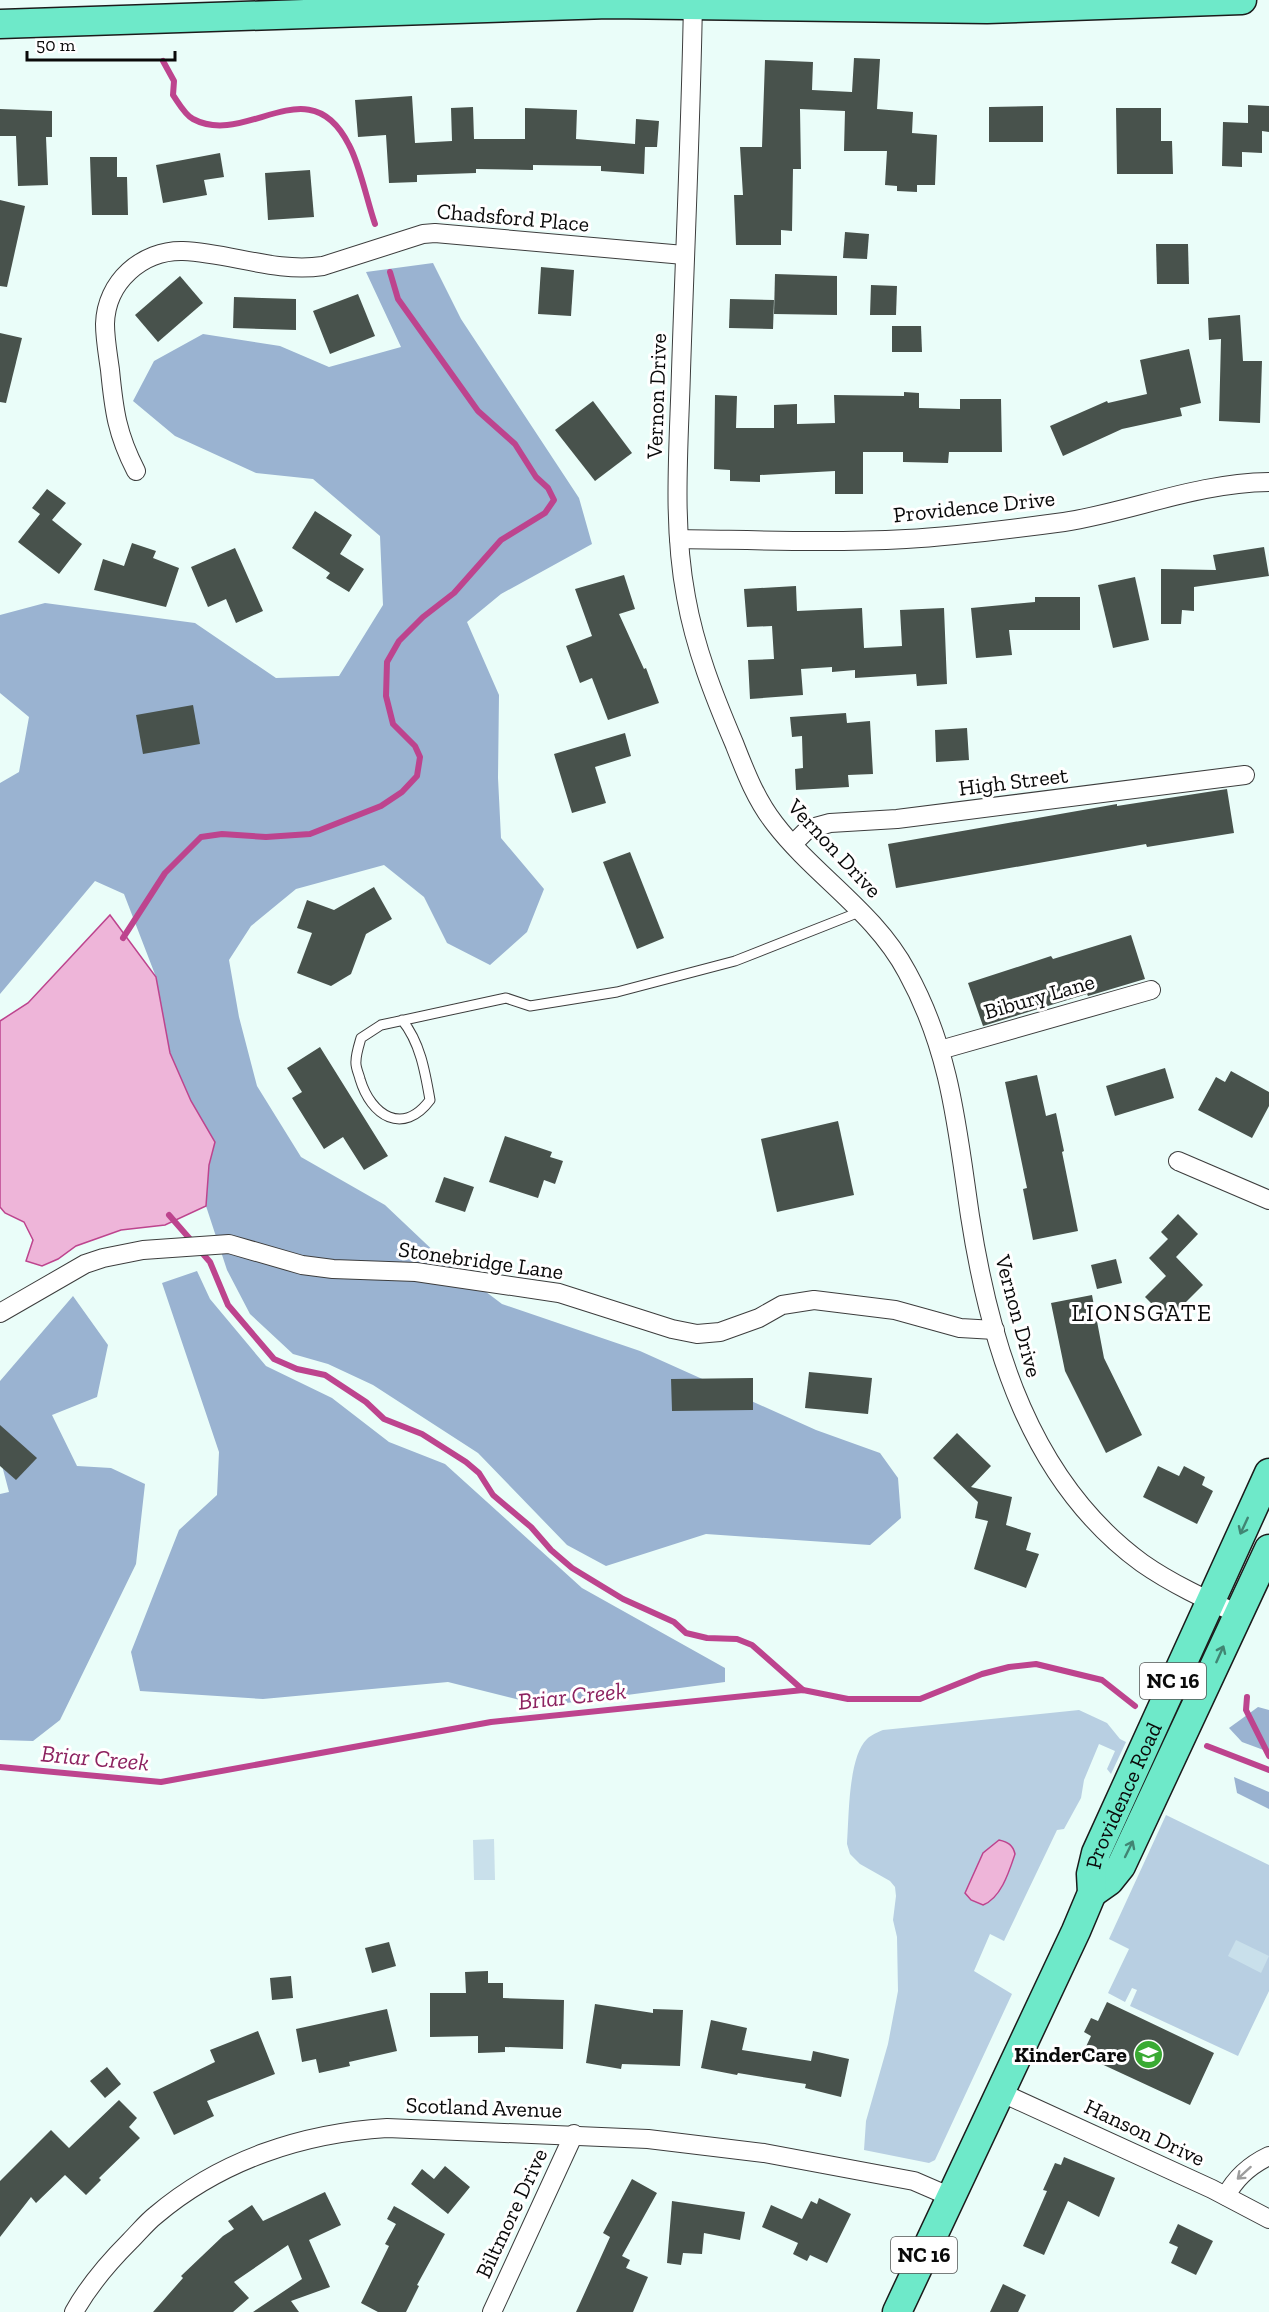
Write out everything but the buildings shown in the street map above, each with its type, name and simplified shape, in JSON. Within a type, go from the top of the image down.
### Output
[{"type":"main road","points":[[0,24],[609,4],[693,3],[987,9],[1242,0]]},
{"type":"main road","name":"Providence Road","points":[[897,2312],[1092,1893],[1091,1874],[1096,1853],[1269,1473]]},
{"type":"main road","name":"Providence Road","points":[[1092,1893],[1109,1881],[1121,1866],[1269,1549]]},
{"type":"street","name":"Vernon Drive","points":[[693,3],[677,503],[685,594],[692,626],[714,698],[759,799],[775,824],[861,911],[890,945],[907,970],[930,1019],[955,1112],[973,1232],[995,1330],[1024,1416],[1048,1462],[1070,1493],[1113,1538],[1144,1564],[1238,1614]]},
{"type":"street","name":"Chadsford Place","points":[[136,471],[118,431],[105,324],[109,304],[123,278],[134,266],[147,258],[162,253],[183,251],[283,268],[311,268],[423,234],[435,233],[684,255]]},
{"type":"street","name":"Providence Drive","points":[[679,539],[830,541],[903,539],[983,533],[1080,519],[1176,494],[1218,486],[1269,482]]},
{"type":"street","name":"High Street","points":[[793,844],[808,830],[830,823],[897,819],[1245,776]]},
{"type":"street","name":"Bibury Lane","points":[[940,1050],[1151,990]]},
{"type":"street","points":[[1178,1161],[1269,1200]]},
{"type":"street","name":"Stonebridge Lane","points":[[0,1313],[85,1264],[119,1254],[180,1246],[230,1244],[302,1265],[333,1269],[416,1272],[559,1293],[672,1329],[697,1334],[720,1332],[759,1318],[782,1305],[814,1300],[896,1310],[960,1328],[995,1330]]},
{"type":"street","name":"Hanson Drive","points":[[1000,2092],[1227,2196],[1269,2219]]},
{"type":"street","name":"Scotland Avenue","points":[[74,2312],[110,2261],[156,2215],[203,2181],[230,2166],[292,2143],[349,2130],[387,2128],[574,2134],[648,2139],[764,2153],[914,2181],[951,2197]]},
{"type":"street","name":"Biltmore Drive","points":[[492,2312],[574,2134]]},
{"type":"street","points":[[1227,2196],[1234,2182],[1243,2173],[1269,2156]]},
{"type":"lane","points":[[402,1020],[413,1034],[426,1076],[430,1100],[420,1113],[406,1118],[389,1117],[375,1109],[363,1088],[355,1062],[361,1038],[381,1025],[402,1020],[506,998],[530,1006],[617,993],[735,961],[861,911]]},
{"type":"shaded area","points":[[433,263],[461,319],[579,498],[592,544],[501,594],[467,622],[499,695],[498,778],[501,838],[544,889],[527,932],[490,965],[447,943],[424,897],[384,865],[296,889],[251,926],[229,960],[239,1017],[257,1086],[301,1157],[385,1205],[441,1258],[502,1304],[640,1351],[816,1430],[880,1453],[898,1478],[901,1518],[870,1545],[706,1534],[606,1566],[567,1545],[478,1453],[373,1385],[328,1364],[293,1354],[250,1314],[227,1270],[206,1206],[209,1165],[215,1142],[191,1101],[170,1053],[156,977],[124,894],[95,881],[0,994],[0,783],[19,772],[29,717],[0,693],[0,615],[45,603],[195,623],[276,678],[339,676],[383,605],[380,536],[313,479],[256,473],[175,436],[133,401],[154,361],[203,334],[280,346],[329,367],[401,347],[366,272]]},
{"type":"shaded area","points":[[110,915],[156,977],[170,1053],[191,1101],[215,1142],[209,1165],[206,1206],[165,1225],[121,1230],[76,1246],[58,1259],[42,1266],[26,1261],[33,1240],[24,1222],[5,1213],[0,1207],[0,1021],[28,1003]]},
{"type":"shaded area","points":[[197,1271],[210,1299],[266,1366],[332,1398],[389,1442],[445,1464],[582,1588],[725,1668],[725,1682],[544,1706],[448,1682],[263,1699],[140,1691],[131,1652],[179,1530],[217,1495],[219,1452],[162,1283]]},
{"type":"shaded area","points":[[73,1296],[108,1345],[97,1397],[52,1415],[77,1466],[111,1468],[145,1484],[136,1564],[60,1720],[33,1741],[0,1740],[0,1494],[9,1492],[0,1458],[0,1381]]},
{"type":"shaded area","points":[[1258,1707],[1269,1710],[1269,1752],[1242,1742],[1229,1728]]},
{"type":"shaded area","points":[[1079,1710],[1107,1723],[1120,1739],[1126,1742],[1111,1774],[1107,1769],[1115,1751],[1099,1744],[1084,1780],[1081,1798],[1064,1829],[1057,1830],[1004,1941],[990,1934],[974,1971],[1012,1994],[935,2160],[929,2163],[864,2150],[866,2121],[888,2044],[898,1991],[897,1937],[893,1920],[895,1887],[890,1881],[860,1864],[850,1854],[847,1844],[853,1773],[861,1748],[869,1738],[883,1730]]},
{"type":"shaded area","points":[[1234,1777],[1269,1792],[1269,1809],[1237,1793]]},
{"type":"shaded area","points":[[1166,1815],[1269,1865],[1269,1991],[1238,2056],[1130,2006],[1137,1990],[1132,1988],[1125,2002],[1108,1993],[1129,1949],[1109,1939]]},
{"type":"shaded area","points":[[494,1839],[495,1880],[474,1880],[473,1840]]},
{"type":"shaded area","points":[[999,1840],[1010,1844],[1015,1854],[999,1891],[995,1897],[983,1905],[971,1900],[965,1893],[983,1853]]},
{"type":"shaded area","points":[[1236,1940],[1269,1956],[1261,1973],[1228,1956]]},
{"type":"waterway","points":[[163,61],[174,81],[173,95],[193,119],[214,125],[235,124],[296,109],[315,111],[333,122],[353,153],[375,224]]},
{"type":"waterway","points":[[123,938],[165,873],[201,837],[222,834],[266,837],[310,834],[381,806],[402,792],[417,776],[420,757],[415,746],[393,724],[386,696],[387,662],[399,641],[423,617],[454,593],[501,540],[545,513],[554,500],[548,488],[536,477],[515,444],[478,411],[398,299],[390,272]]},
{"type":"waterway","points":[[169,1215],[210,1262],[228,1305],[274,1359],[297,1369],[325,1375],[366,1402],[384,1419],[422,1434],[466,1462],[479,1473],[493,1495],[531,1527],[551,1550],[572,1568],[623,1599],[674,1622],[686,1633],[707,1638],[737,1639],[752,1645],[803,1690]]},
{"type":"waterway","name":"Briar Creek","points":[[0,1767],[161,1782],[491,1722],[803,1690],[848,1699],[920,1699],[982,1674],[1009,1667],[1036,1664],[1102,1680],[1135,1706]]},
{"type":"waterway","points":[[1247,1697],[1246,1710],[1269,1756]]},
{"type":"waterway","name":"Briar Creek","points":[[1207,1746],[1269,1770]]},
{"type":"place","name":"KinderCare","points":[[1148,2054]]},
{"type":"district","name":"LIONSGATE","points":[[1142,1313]]}]
